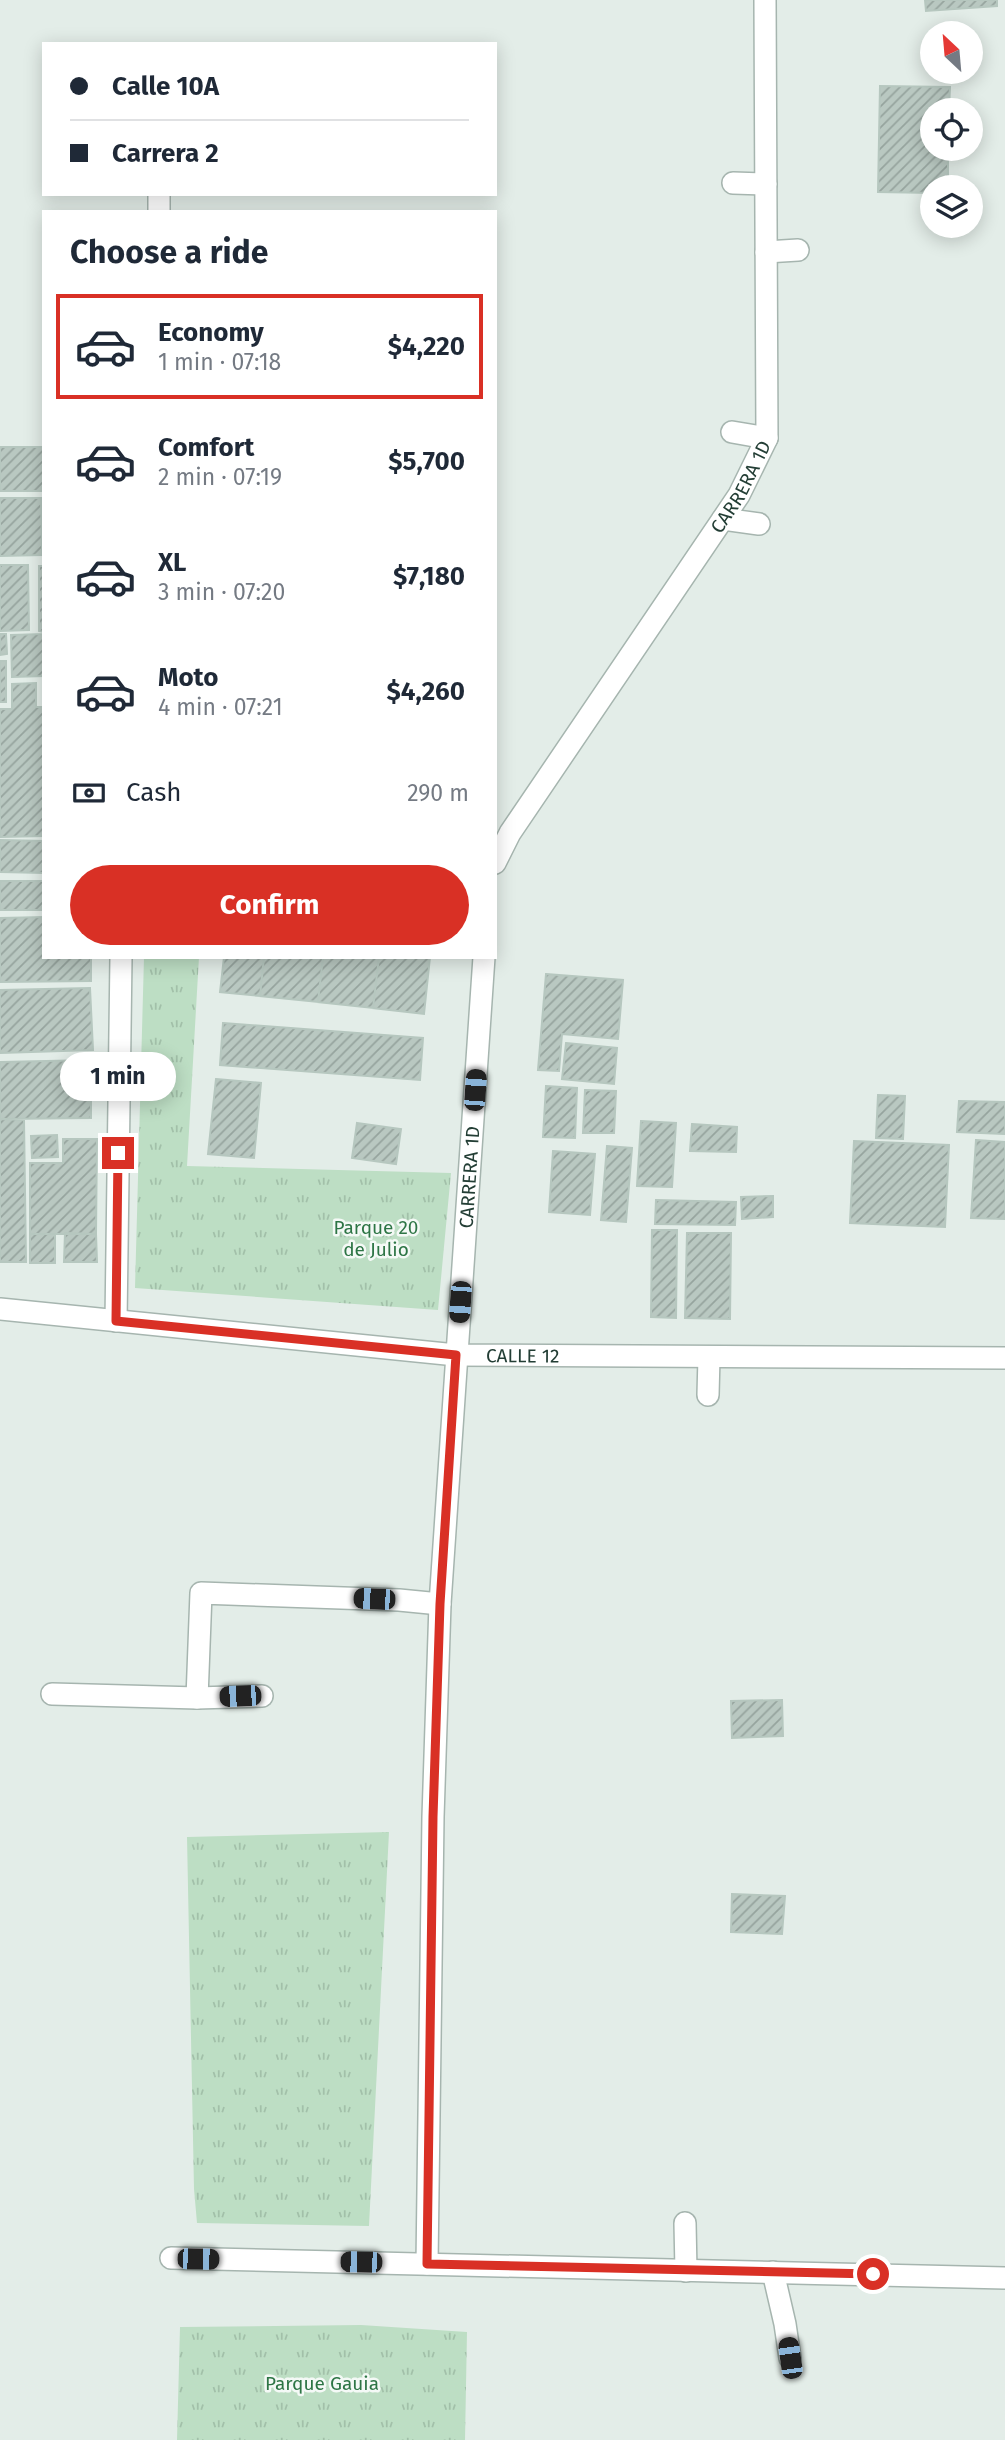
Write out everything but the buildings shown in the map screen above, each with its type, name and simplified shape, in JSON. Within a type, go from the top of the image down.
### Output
[{"type":"street","name":"CARRERA 1D","points":[[497,859],[510,833],[739,495],[766,438],[765,0]]},
{"type":"street","points":[[733,183],[766,184]]},
{"type":"street","points":[[766,251],[798,250]]},
{"type":"street","points":[[732,432],[766,438]]},
{"type":"street","points":[[723,519],[759,524]]},
{"type":"street","points":[[116,1321],[121,959]]},
{"type":"street","name":"CARRERA 1D","points":[[427,2264],[433,1817],[440,1604],[484,959]]},
{"type":"street","name":"CALLE 12","points":[[0,1309],[456,1355],[1005,1358]]},
{"type":"street","points":[[708,1395],[709,1357]]},
{"type":"street","points":[[197,1698],[201,1592],[440,1604]]},
{"type":"street","points":[[52,1694],[197,1698],[262,1696]]},
{"type":"street","points":[[685,2223],[686,2271]]},
{"type":"street","points":[[171,2258],[1005,2278]]},
{"type":"street","points":[[773,2272],[790,2358]]},
{"type":"green space","name":"Parque 20 de Julio","points":[[144,959],[199,959],[187,1166],[451,1173],[438,1310],[135,1288]]},
{"type":"green space","points":[[389,1832],[369,2226],[197,2223],[194,2189],[187,1837]]},
{"type":"green space","name":"Parque Gauia","points":[[361,2325],[467,2332],[465,2440],[177,2440],[180,2327]]},
{"type":"route","points":[[118,1153],[116,1321],[456,1355],[440,1604],[433,1817],[427,2264],[873,2274]]}]
